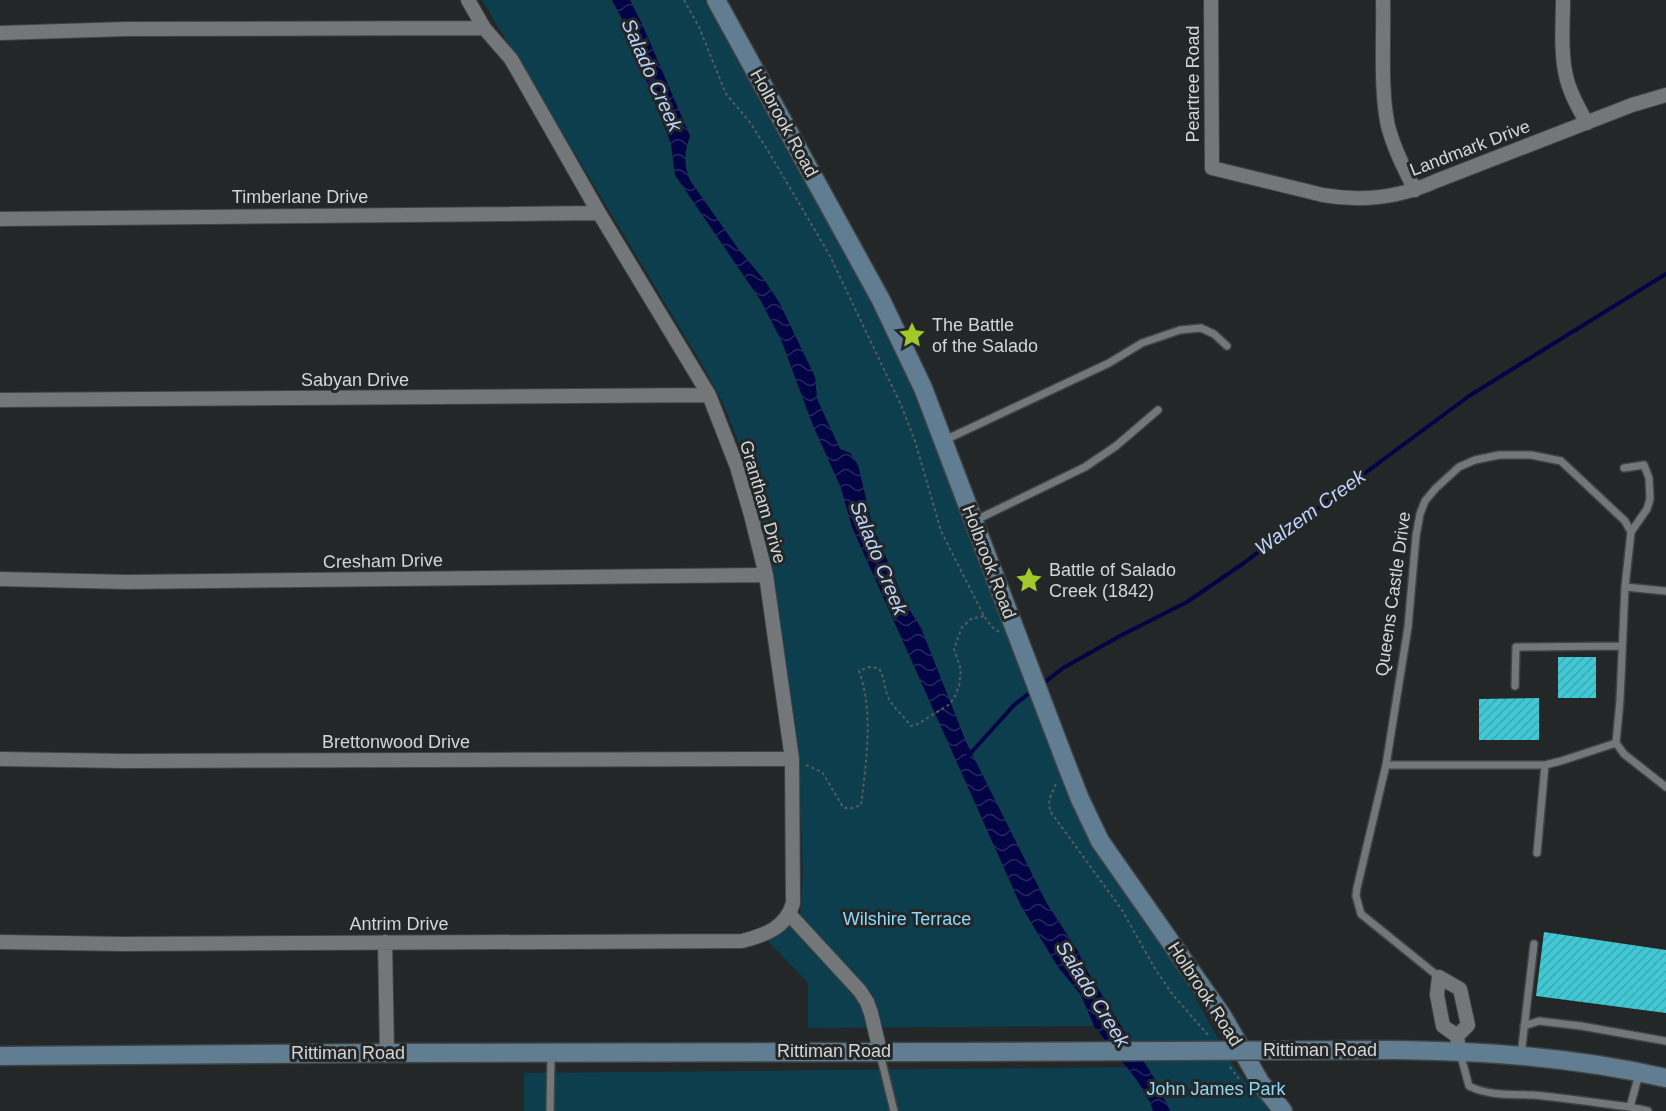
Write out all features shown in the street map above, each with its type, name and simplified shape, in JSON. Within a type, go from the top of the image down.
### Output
[{"type":"main road","name":"Holbrook Road","points":[[716,0],[881,300],[923,388],[974,522],[1010,637],[1100,841],[1223,1017],[1260,1082],[1283,1111]]},
{"type":"main road","name":"Rittiman Road","points":[[0,1056],[1390,1050],[1458,1044],[1640,1071],[1666,1078]]},
{"type":"street","name":"Grantham Drive","points":[[468,0],[484,28],[511,59],[599,213],[710,395],[737,467],[766,575],[792,759],[794,903],[790,915]]},
{"type":"street","name":"Peartree Road","points":[[1211,0],[1212,168]]},
{"type":"street","points":[[1383,0],[1384,89],[1388,125],[1400,160],[1415,190]]},
{"type":"street","points":[[1563,0],[1563,59],[1567,80],[1587,123]]},
{"type":"street","points":[[0,33],[126,29],[484,28]]},
{"type":"street","name":"Landmark Drive","points":[[1212,168],[1339,198],[1371,198],[1415,190],[1632,105],[1666,95]]},
{"type":"street","name":"Timberlane Drive","points":[[0,219],[599,213]]},
{"type":"street","name":"Sabyan Drive","points":[[0,400],[710,395]]},
{"type":"street","name":"Cresham Drive","points":[[0,579],[139,582],[766,575]]},
{"type":"street","name":"Brettonwood Drive","points":[[0,759],[137,761],[792,759]]},
{"type":"street","points":[[790,915],[860,991],[867,1002],[880,1051]]},
{"type":"street","name":"Antrim Drive","points":[[0,942],[135,944],[742,941],[772,930],[790,915]]},
{"type":"street","points":[[386,942],[387,1053]]},
{"type":"street","points":[[1439,977],[1437,995],[1443,1026],[1458,1044]]},
{"type":"street","name":"Queens Castle Drive","points":[[1439,977],[1460,989],[1468,1025],[1458,1044]]},
{"type":"lane","points":[[943,441],[1109,363],[1142,343],[1180,330],[1201,328],[1214,334],[1227,346]]},
{"type":"lane","points":[[974,522],[1085,467],[1116,446],[1158,410]]},
{"type":"lane","name":"Queens Castle Drive","points":[[1439,977],[1361,914],[1356,896],[1386,765],[1408,627],[1416,536],[1425,501],[1459,467],[1474,460],[1499,455],[1531,455],[1551,458],[1561,461],[1625,521],[1631,532]]},
{"type":"lane","points":[[1624,468],[1644,465],[1650,487],[1650,499],[1647,509],[1631,532],[1624,587],[1616,743],[1624,754],[1666,788]]},
{"type":"lane","points":[[1624,587],[1666,591]]},
{"type":"lane","points":[[1515,686],[1516,647],[1622,646]]},
{"type":"lane","points":[[1386,765],[1545,765],[1616,743]]},
{"type":"lane","points":[[1537,852],[1545,765]]},
{"type":"lane","points":[[1521,1055],[1534,944]]},
{"type":"lane","points":[[1524,1026],[1539,1021],[1666,1041]]},
{"type":"lane","points":[[1458,1044],[1469,1086],[1477,1090],[1534,1095],[1648,1111]]},
{"type":"lane","points":[[880,1051],[894,1111]]},
{"type":"lane","points":[[550,1052],[550,1111]]},
{"type":"lane","points":[[1630,1107],[1640,1071]]},
{"type":"path","points":[[684,0],[712,56],[726,94],[749,121],[829,254],[902,405],[915,441],[940,531],[984,616],[992,627],[1010,637]]},
{"type":"path","points":[[792,759],[822,772],[843,807],[849,809],[861,805],[867,752],[867,715],[859,671],[869,667],[879,668],[884,676],[889,699],[911,726],[916,725],[950,704],[955,696],[961,670],[954,649],[962,627],[971,619],[984,616]]},
{"type":"path","points":[[1057,782],[1049,800],[1050,811],[1122,910],[1154,967],[1173,995],[1208,1035]]},
{"type":"path","points":[[1228,1064],[1235,1074]]},
{"type":"green space","name":"Wilshire Terrace","points":[[482,0],[612,0],[625,25],[671,144],[675,175],[761,301],[782,342],[812,423],[841,488],[852,527],[1020,904],[1058,967],[1081,995],[1094,1026],[808,1028],[808,983],[768,941],[800,919],[803,874],[798,750],[777,601],[750,481],[738,441],[724,405],[703,366]]},
{"type":"green space","name":"John James Park","points":[[630,0],[704,0],[876,311],[907,377],[1066,786],[1175,961],[1234,1067],[1271,1111],[524,1111],[524,1073],[1147,1067],[1046,902],[966,742],[921,628],[905,603],[872,524],[858,465],[850,453],[840,449],[817,399],[815,377],[779,302],[691,182],[685,159],[690,136]]},
{"type":"water","name":"Salado Creek","points":[[612,0],[630,0],[690,136],[685,159],[691,182],[779,302],[815,377],[817,399],[840,449],[850,453],[858,465],[872,524],[905,603],[921,628],[966,742],[1046,902],[1153,1076],[1170,1111],[1153,1111],[1136,1079],[1094,1026],[1081,995],[1058,967],[1020,904],[852,527],[841,488],[812,423],[782,342],[761,301],[675,175],[671,144],[625,25]]},
{"type":"building","points":[[1558,657],[1596,657],[1596,698],[1558,698]]},
{"type":"building","points":[[1539,698],[1539,740],[1479,740],[1479,699]]},
{"type":"building","points":[[1544,932],[1666,950],[1666,1013],[1536,996]]},
{"type":"waterway","name":"Walzem Creek","points":[[1041,685],[1063,668],[1187,602],[1241,565],[1469,396],[1666,274]]},
{"type":"waterway","name":"Walzem Creek","points":[[968,756],[1014,705],[1032,691]]},
{"type":"place","name":"The Battle of the Salado","points":[[912,335]]},
{"type":"place","name":"Battle of Salado Creek (1842)","points":[[1029,580]]}]
